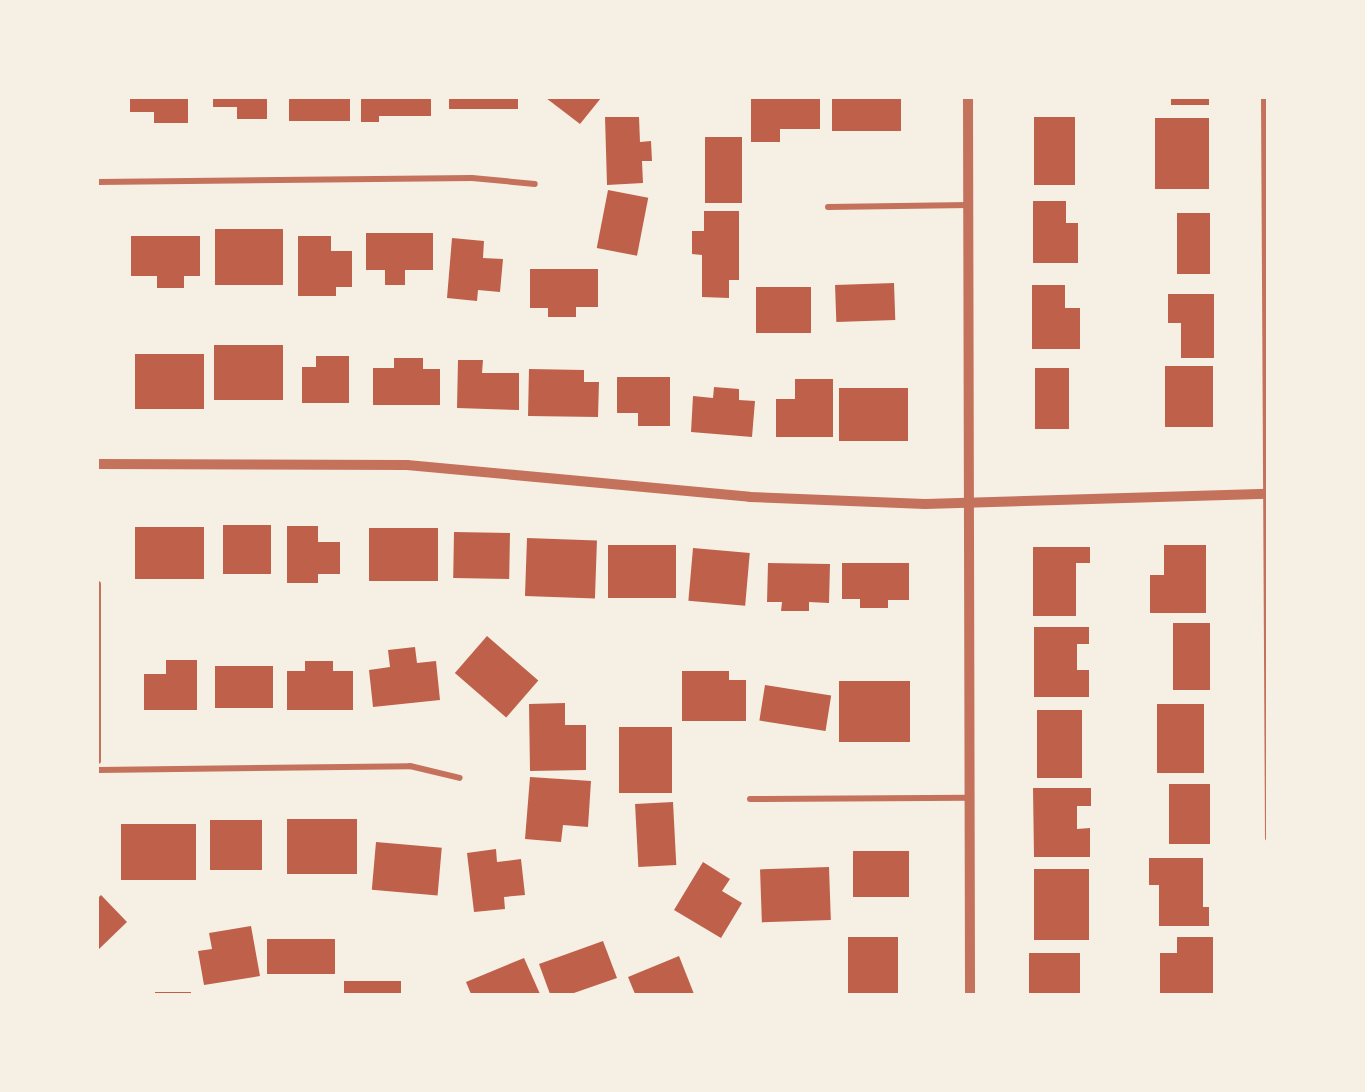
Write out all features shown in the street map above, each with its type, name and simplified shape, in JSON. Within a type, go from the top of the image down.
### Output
[{"type":"street","points":[[968,98],[970,994]]},
{"type":"street","points":[[1264,98],[1268,838]]},
{"type":"street","points":[[98,182],[472,177],[536,184]]},
{"type":"street","points":[[828,207],[969,205]]},
{"type":"street","points":[[98,464],[406,465],[750,497],[969,503],[1267,494]]},
{"type":"street","points":[[98,584],[98,760]]},
{"type":"street","points":[[98,770],[410,766],[460,778]]},
{"type":"street","points":[[750,798],[968,798]]},
{"type":"building","points":[[130,98],[188,98],[188,123],[154,123],[154,112],[130,112]]},
{"type":"building","points":[[213,98],[267,98],[267,119],[237,119],[237,107],[213,107]]},
{"type":"building","points":[[289,98],[350,98],[350,121],[289,121]]},
{"type":"building","points":[[361,98],[431,98],[431,116],[379,116],[379,122],[361,122]]},
{"type":"building","points":[[449,98],[518,98],[518,109],[449,109]]},
{"type":"building","points":[[546,98],[601,98],[580,124]]},
{"type":"building","points":[[751,98],[820,98],[820,129],[780,129],[780,142],[751,142]]},
{"type":"building","points":[[832,98],[901,98],[901,131],[832,131]]},
{"type":"building","points":[[1171,98],[1209,98],[1209,105],[1171,105]]},
{"type":"building","points":[[605,117],[639,117],[640,142],[651,141],[652,161],[642,161],[643,183],[607,185]]},
{"type":"building","points":[[1034,117],[1075,117],[1075,185],[1034,185]]},
{"type":"building","points":[[1155,118],[1209,118],[1209,189],[1155,189]]},
{"type":"building","points":[[705,137],[742,137],[742,203],[705,203]]},
{"type":"building","points":[[608,190],[648,198],[637,256],[597,248]]},
{"type":"building","points":[[1033,201],[1066,201],[1066,223],[1078,223],[1078,263],[1033,263]]},
{"type":"building","points":[[704,211],[739,211],[739,280],[729,280],[729,298],[702,297],[702,255],[692,254],[692,231],[704,231]]},
{"type":"building","points":[[1177,213],[1210,213],[1210,274],[1177,274]]},
{"type":"building","points":[[215,229],[283,229],[283,285],[215,285]]},
{"type":"building","points":[[366,233],[433,233],[433,270],[405,270],[405,285],[385,285],[385,270],[366,270]]},
{"type":"building","points":[[131,236],[200,236],[200,276],[184,276],[184,288],[157,288],[157,276],[131,276]]},
{"type":"building","points":[[298,236],[331,236],[331,251],[352,251],[352,287],[336,287],[336,296],[298,296]]},
{"type":"building","points":[[452,238],[484,241],[483,258],[503,259],[500,292],[478,290],[477,301],[447,298]]},
{"type":"building","points":[[530,269],[598,269],[598,307],[576,307],[576,317],[548,317],[548,308],[530,308]]},
{"type":"building","points":[[894,283],[895,320],[836,322],[835,285]]},
{"type":"building","points":[[1032,285],[1065,285],[1065,308],[1080,308],[1080,349],[1032,349]]},
{"type":"building","points":[[756,287],[811,287],[811,333],[756,333]]},
{"type":"building","points":[[1168,294],[1214,294],[1214,358],[1181,358],[1181,323],[1168,323]]},
{"type":"building","points":[[214,345],[283,345],[283,400],[214,400]]},
{"type":"building","points":[[135,354],[204,354],[204,409],[135,409]]},
{"type":"building","points":[[316,356],[349,356],[349,403],[302,403],[302,367],[316,367]]},
{"type":"building","points":[[394,358],[423,358],[423,369],[440,369],[440,405],[373,405],[373,368],[394,368]]},
{"type":"building","points":[[458,360],[483,360],[482,373],[519,373],[519,410],[457,408]]},
{"type":"building","points":[[1165,366],[1213,366],[1213,427],[1165,427]]},
{"type":"building","points":[[1035,368],[1069,368],[1069,429],[1035,429]]},
{"type":"building","points":[[529,369],[584,370],[584,382],[599,382],[598,417],[528,416]]},
{"type":"building","points":[[617,377],[670,377],[670,426],[638,426],[638,413],[617,413]]},
{"type":"building","points":[[795,379],[833,379],[833,437],[776,437],[776,399],[795,399]]},
{"type":"building","points":[[714,387],[739,389],[739,400],[755,401],[752,437],[691,432],[693,396],[713,398]]},
{"type":"building","points":[[839,388],[908,388],[908,441],[839,441]]},
{"type":"building","points":[[223,525],[271,525],[271,574],[223,574]]},
{"type":"building","points":[[287,526],[318,526],[318,542],[340,542],[340,574],[318,574],[318,583],[287,583]]},
{"type":"building","points":[[135,527],[204,527],[204,579],[135,579]]},
{"type":"building","points":[[369,528],[438,528],[438,581],[369,581]]},
{"type":"building","points":[[454,532],[510,533],[509,579],[453,578]]},
{"type":"building","points":[[527,538],[597,540],[595,598],[525,596]]},
{"type":"building","points":[[608,545],[676,545],[676,598],[608,598]]},
{"type":"building","points":[[1164,545],[1206,545],[1206,613],[1150,613],[1150,575],[1164,575]]},
{"type":"building","points":[[1033,547],[1090,547],[1090,563],[1076,563],[1076,616],[1033,616]]},
{"type":"building","points":[[693,548],[750,553],[745,606],[688,601]]},
{"type":"building","points":[[768,563],[830,564],[829,603],[809,602],[809,611],[781,611],[782,602],[767,602]]},
{"type":"building","points":[[842,563],[909,563],[909,600],[888,600],[888,608],[860,608],[860,599],[842,599]]},
{"type":"building","points":[[1173,623],[1210,623],[1210,690],[1173,690]]},
{"type":"building","points":[[1034,627],[1089,627],[1089,644],[1077,644],[1077,670],[1089,670],[1089,697],[1034,697]]},
{"type":"building","points":[[487,636],[538,681],[506,718],[455,673]]},
{"type":"building","points":[[415,647],[417,663],[436,661],[440,700],[373,707],[369,670],[390,667],[388,650]]},
{"type":"building","points":[[166,660],[197,660],[197,710],[144,710],[144,674],[166,674]]},
{"type":"building","points":[[305,661],[333,661],[333,671],[353,671],[353,710],[287,710],[287,671],[305,671]]},
{"type":"building","points":[[215,666],[273,666],[273,708],[215,708]]},
{"type":"building","points":[[682,671],[729,671],[729,680],[746,680],[746,721],[682,721]]},
{"type":"building","points":[[839,681],[910,681],[910,742],[839,742]]},
{"type":"building","points":[[765,685],[831,695],[826,731],[759,721]]},
{"type":"building","points":[[565,703],[565,725],[586,725],[586,770],[530,771],[529,704]]},
{"type":"building","points":[[1157,704],[1204,704],[1204,773],[1157,773]]},
{"type":"building","points":[[1037,710],[1082,710],[1082,778],[1037,778]]},
{"type":"building","points":[[619,727],[672,727],[672,793],[619,793]]},
{"type":"building","points":[[530,777],[591,781],[588,827],[563,825],[561,842],[525,839]]},
{"type":"building","points":[[1169,784],[1210,784],[1210,844],[1169,844]]},
{"type":"building","points":[[1033,788],[1091,788],[1091,806],[1077,806],[1077,829],[1090,828],[1090,857],[1034,857]]},
{"type":"building","points":[[673,802],[676,865],[638,867],[635,804]]},
{"type":"building","points":[[287,819],[357,819],[357,874],[287,874]]},
{"type":"building","points":[[210,820],[262,820],[262,870],[210,870]]},
{"type":"building","points":[[121,824],[196,824],[196,880],[121,880]]},
{"type":"building","points":[[376,842],[442,848],[438,896],[372,890]]},
{"type":"building","points":[[496,849],[497,862],[521,859],[525,895],[504,897],[505,909],[474,912],[467,853]]},
{"type":"building","points":[[853,851],[909,851],[909,897],[853,897]]},
{"type":"building","points":[[1149,858],[1203,858],[1203,907],[1209,907],[1209,926],[1159,926],[1159,885],[1149,885]]},
{"type":"building","points":[[703,862],[730,879],[722,891],[742,903],[721,938],[674,910]]},
{"type":"building","points":[[829,867],[831,920],[762,922],[760,869]]},
{"type":"building","points":[[1034,869],[1089,869],[1089,940],[1034,940]]},
{"type":"building","points":[[101,895],[127,922],[98,950],[98,898]]},
{"type":"building","points":[[251,926],[260,976],[204,985],[198,951],[212,949],[209,933]]},
{"type":"building","points":[[848,937],[898,937],[898,994],[848,994]]},
{"type":"building","points":[[1177,937],[1213,937],[1213,994],[1160,994],[1160,953],[1177,953]]},
{"type":"building","points":[[267,939],[335,939],[335,974],[267,974]]},
{"type":"building","points":[[603,941],[617,978],[571,994],[550,994],[539,964]]},
{"type":"building","points":[[1029,953],[1080,953],[1080,994],[1029,994]]},
{"type":"building","points":[[679,956],[694,994],[635,994],[628,977]]},
{"type":"building","points":[[524,958],[540,994],[471,994],[466,982]]},
{"type":"building","points":[[344,981],[401,981],[401,994],[344,994]]},
{"type":"building","points":[[155,992],[191,992],[191,994],[155,994]]}]
